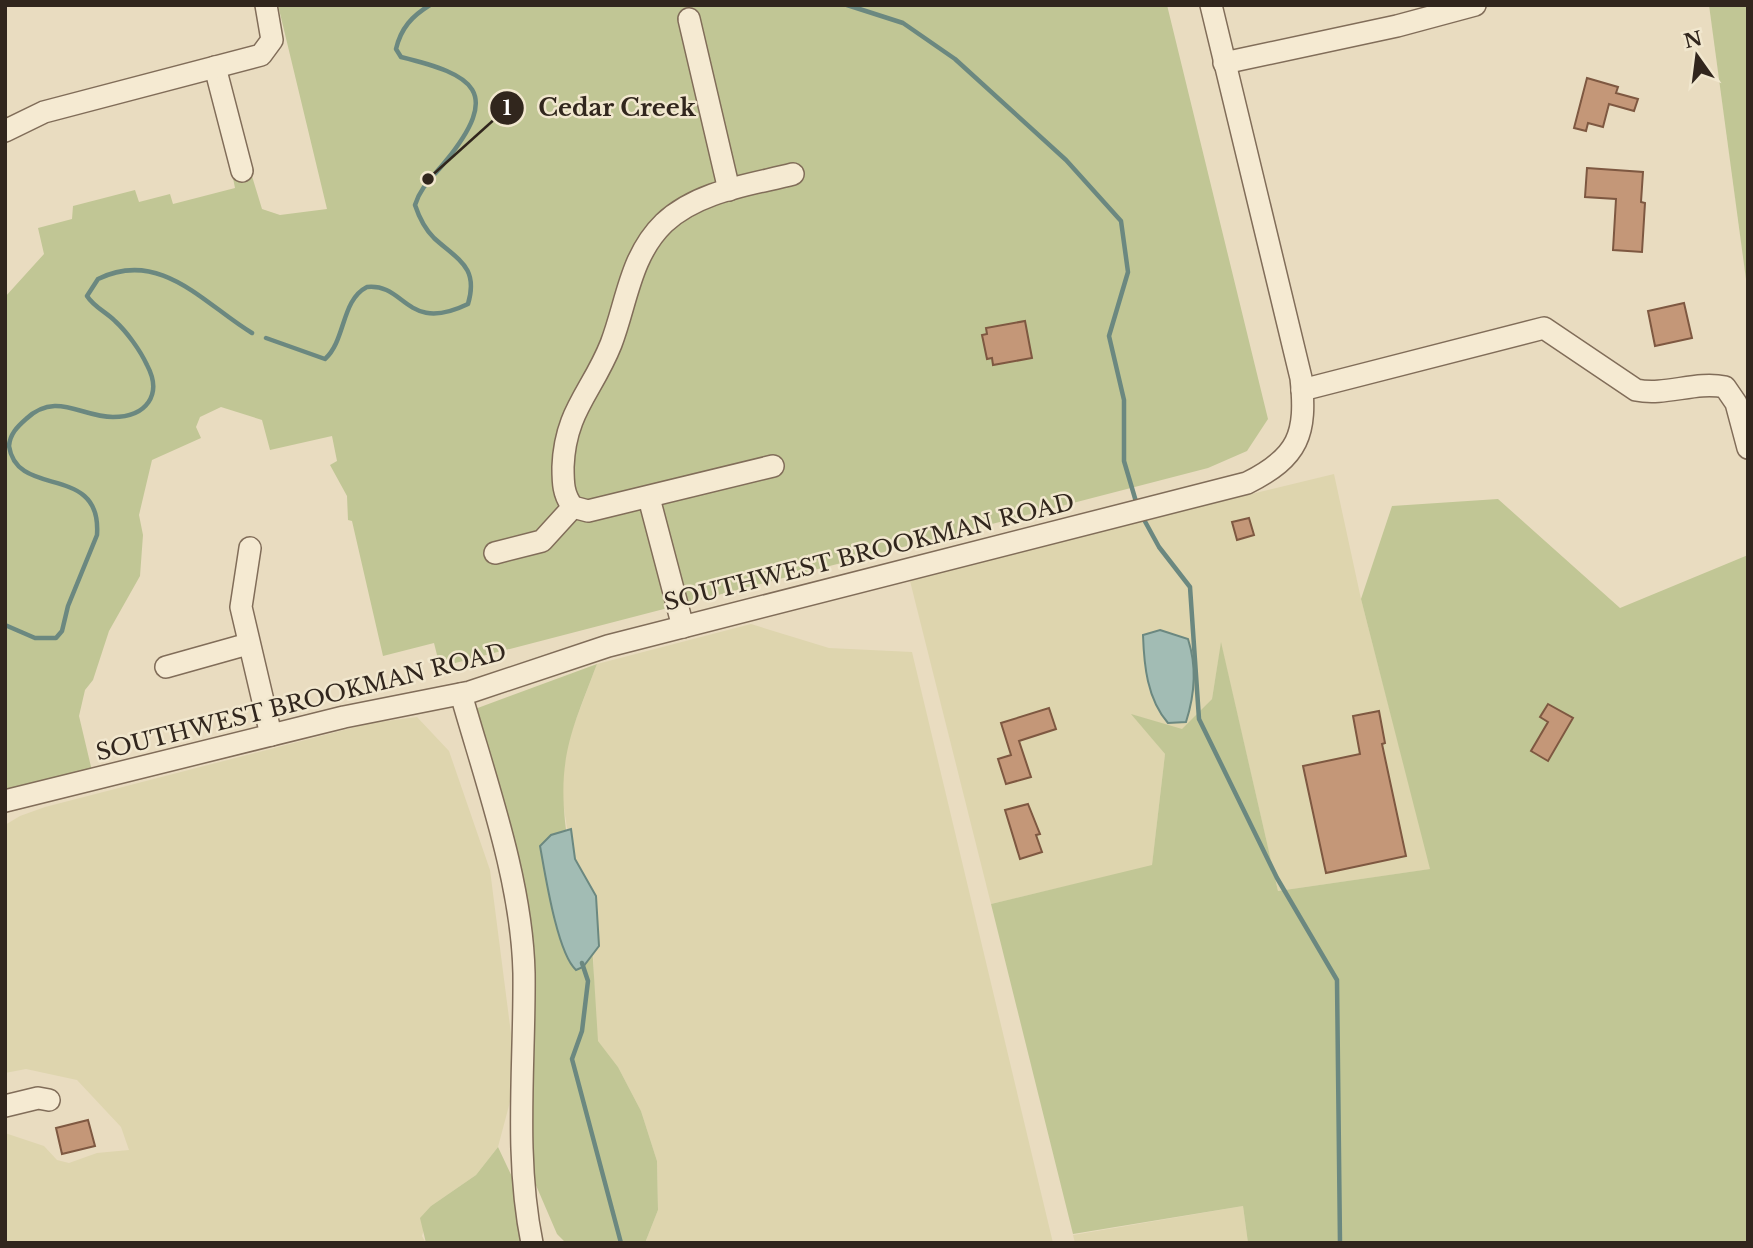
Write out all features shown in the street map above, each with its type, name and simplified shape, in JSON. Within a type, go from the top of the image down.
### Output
[{"type":"street","points":[[5,131],[44,112],[261,55],[268,48],[272,31],[266,5]]},
{"type":"street","name":"SOUTHWEST BROOKMAN ROAD","points":[[5,801],[377,709],[461,694],[608,646],[1247,483],[1272,471],[1291,454],[1304,414],[1302,390],[1211,5]]},
{"type":"street","points":[[1224,63],[1397,26],[1475,5]]},
{"type":"street","points":[[689,19],[729,190]]},
{"type":"street","points":[[215,67],[242,171]]},
{"type":"street","points":[[573,507],[563,484],[565,438],[581,398],[604,360],[636,264],[665,222],[687,206],[729,190],[793,174]]},
{"type":"street","points":[[1302,390],[1544,327],[1636,390],[1651,393],[1709,384],[1725,387],[1736,402],[1748,448]]},
{"type":"street","points":[[573,507],[588,511],[605,509],[773,466]]},
{"type":"street","points":[[649,498],[683,627]]},
{"type":"street","points":[[495,553],[542,541],[573,507]]},
{"type":"street","points":[[250,548],[241,607],[271,735]]},
{"type":"street","points":[[166,667],[248,644]]},
{"type":"street","points":[[461,694],[506,856],[524,971],[523,1161],[532,1243]]},
{"type":"street","points":[[5,1106],[38,1098],[48,1100]]},
{"type":"shaded area","points":[[1334,474],[1361,599],[1431,869],[1278,891],[1221,644],[1212,699],[1182,730],[1133,715],[1165,754],[1152,866],[991,904],[909,577]]},
{"type":"shaded area","points":[[751,624],[829,648],[912,652],[1053,1243],[645,1243],[658,1210],[657,1161],[641,1111],[618,1067],[596,1039],[592,925],[573,867],[561,789],[567,743],[597,664]]},
{"type":"shaded area","points":[[417,717],[449,751],[490,870],[514,1057],[511,1098],[498,1147],[476,1175],[431,1206],[422,1236],[426,1243],[5,1243],[5,1133],[44,1146],[57,1160],[69,1163],[97,1153],[129,1150],[121,1127],[77,1080],[26,1069],[5,1073],[5,825],[45,807],[371,723]]},
{"type":"shaded area","points":[[1243,1206],[1248,1243],[1075,1243],[1073,1235]]},
{"type":"green space","points":[[278,5],[1167,5],[1268,419],[1247,451],[1208,468],[440,667],[434,643],[383,656],[352,521],[348,520],[347,496],[330,465],[337,461],[332,436],[270,450],[262,420],[221,407],[200,417],[196,427],[201,438],[152,460],[139,515],[143,535],[140,576],[109,631],[93,680],[85,690],[79,716],[92,771],[5,792],[5,297],[44,254],[38,228],[72,219],[73,206],[135,190],[139,202],[170,194],[173,204],[235,188],[233,178],[251,173],[262,209],[280,215],[327,209]]},
{"type":"green space","points":[[1709,5],[1748,5],[1748,294]]},
{"type":"green space","points":[[1498,499],[1620,608],[1748,555],[1748,1243],[1248,1243],[1243,1206],[1073,1234],[991,904],[1152,865],[1165,754],[1131,714],[1182,729],[1212,699],[1221,642],[1278,891],[1430,869],[1361,599],[1392,506]]},
{"type":"green space","points":[[597,664],[574,727],[565,763],[566,830],[551,835],[592,944],[598,1041],[618,1067],[641,1111],[657,1161],[658,1210],[645,1243],[566,1243],[557,1234],[529,1169],[531,1016],[475,709]]},
{"type":"green space","points":[[498,1147],[543,1243],[426,1243],[420,1218],[431,1206],[476,1175]]},
{"type":"water","points":[[1160,630],[1188,639],[1194,680],[1186,722],[1168,723],[1151,693],[1143,635]]},
{"type":"water","points":[[571,829],[575,859],[596,896],[599,946],[583,967],[576,970],[569,961],[558,930],[540,846],[551,835]]},
{"type":"building","points":[[1587,78],[1618,87],[1616,93],[1638,99],[1634,111],[1609,104],[1603,127],[1588,123],[1586,131],[1574,128]]},
{"type":"building","points":[[1587,168],[1643,172],[1641,202],[1645,203],[1642,252],[1613,250],[1616,199],[1585,197]]},
{"type":"building","points":[[1684,303],[1692,338],[1655,346],[1648,311]]},
{"type":"building","points":[[1025,321],[1032,358],[993,365],[992,358],[987,359],[982,335],[987,334],[986,328]]},
{"type":"building","points":[[1249,518],[1254,535],[1237,540],[1232,522]]},
{"type":"building","points":[[1548,704],[1573,718],[1548,761],[1531,751],[1548,722],[1540,717]]},
{"type":"building","points":[[1049,708],[1056,729],[1019,741],[1031,777],[1006,784],[998,759],[1011,755],[1001,723]]},
{"type":"building","points":[[1379,711],[1385,743],[1382,744],[1406,856],[1326,873],[1303,766],[1360,754],[1353,716]]},
{"type":"building","points":[[1028,804],[1040,834],[1036,835],[1042,852],[1020,859],[1005,810]]},
{"type":"building","points":[[88,1120],[95,1146],[62,1154],[56,1128]]},
{"type":"waterway","points":[[266,338],[325,359],[337,342],[352,301],[367,287],[391,292],[419,311],[447,312],[468,304],[471,281],[464,265],[428,231],[415,205],[424,187],[463,138],[473,118],[476,102],[472,90],[462,79],[447,71],[401,57],[396,49],[408,23],[430,5]]},
{"type":"waterway","points":[[847,5],[903,23],[955,59],[1066,160],[1121,221],[1128,272],[1109,336],[1124,400],[1124,461],[1137,505]]},
{"type":"waterway","points":[[5,625],[35,638],[56,638],[62,631],[68,606],[97,535],[95,512],[86,498],[73,489],[27,472],[15,462],[9,446],[14,431],[37,411],[48,407],[69,407],[101,416],[125,416],[142,408],[152,395],[151,376],[137,347],[120,325],[87,296],[98,279],[121,271],[142,270],[162,275],[199,295],[252,333]]},
{"type":"waterway","points":[[1142,516],[1159,547],[1190,587],[1199,719],[1277,878],[1337,980],[1340,1243]]},
{"type":"waterway","points":[[582,963],[588,981],[582,1031],[572,1059],[621,1243]]},
{"type":"place","name":"Cedar Creek","points":[[428,179]]}]
